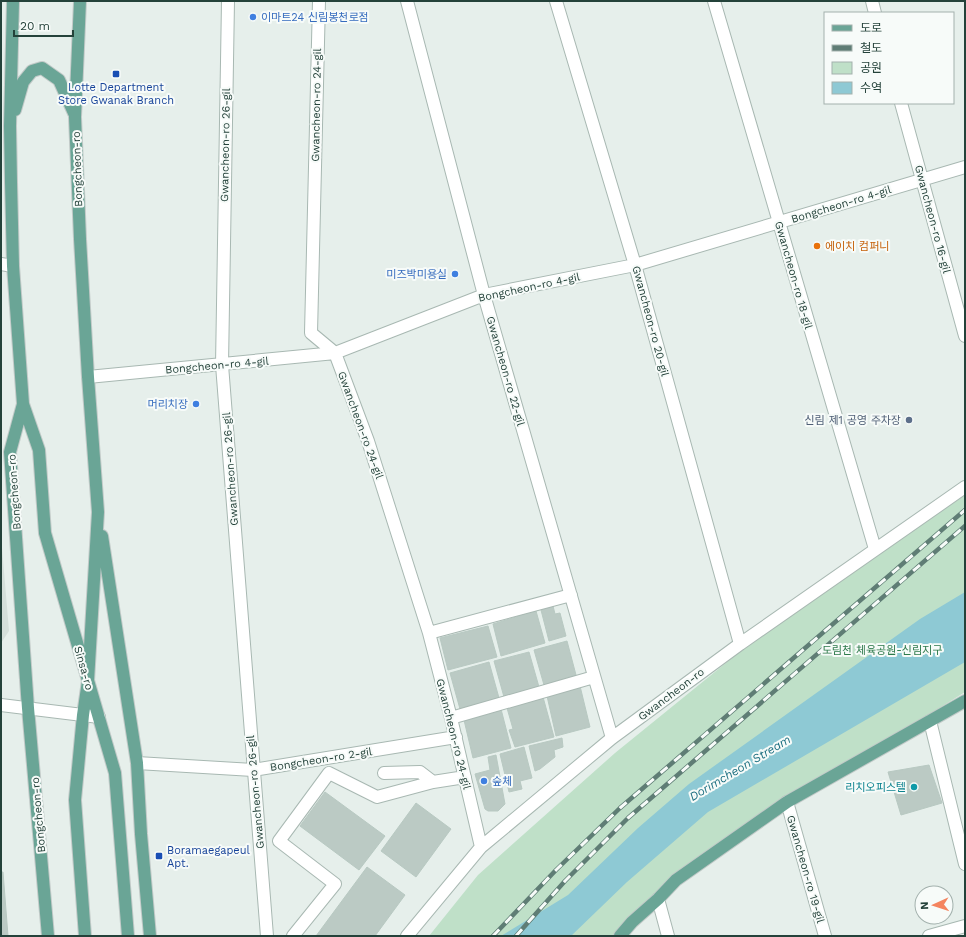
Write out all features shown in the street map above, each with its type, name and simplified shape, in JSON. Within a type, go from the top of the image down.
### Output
[{"type":"main road","name":"Bongcheon-ro","points":[[14,1],[7,265],[23,404],[10,452],[28,708],[48,936]]},
{"type":"main road","name":"Bongcheon-ro","points":[[80,1],[75,117],[88,377],[98,512],[88,681],[83,715],[75,800],[85,936]]},
{"type":"main road","points":[[10,126],[23,82],[32,71],[42,68],[59,80],[75,117]]},
{"type":"main road","name":"Sinsa-ro","points":[[23,404],[39,450],[45,533],[115,773],[128,936]]},
{"type":"main road","points":[[98,512],[137,763],[141,834],[150,936]]},
{"type":"main road","points":[[620,936],[632,922],[658,899],[676,880],[787,802],[965,701]]},
{"type":"street","name":"Gwancheon-ro 26-gil","points":[[228,1],[222,365],[267,936]]},
{"type":"street","name":"Gwancheon-ro 24-gil","points":[[318,1],[311,333],[335,353],[368,441],[429,633],[456,737],[481,847]]},
{"type":"street","name":"Gwancheon-ro 22-gil","points":[[407,1],[484,295],[612,738]]},
{"type":"street","name":"Gwancheon-ro 20-gil","points":[[556,1],[635,265],[740,644]]},
{"type":"street","name":"Gwancheon-ro 18-gil","points":[[714,1],[875,549]]},
{"type":"street","points":[[872,1],[875,12]]},
{"type":"street","name":"Gwancheon-ro 16-gil","points":[[900,104],[965,336]]},
{"type":"street","name":"Bongcheon-ro 4-gil","points":[[88,377],[335,353],[484,295],[635,265],[965,167]]},
{"type":"street","name":"Gwancheon-ro","points":[[407,936],[481,847],[612,738],[740,644],[965,487]]},
{"type":"street","points":[[429,633],[570,595]]},
{"type":"street","points":[[451,718],[594,677]]},
{"type":"street","points":[[1,705],[99,717]]},
{"type":"street","points":[[930,721],[965,864]]},
{"type":"street","name":"Bongcheon-ro 2-gil","points":[[137,763],[253,770],[456,737]]},
{"type":"street","points":[[384,773],[420,772],[433,782]]},
{"type":"street","points":[[293,936],[335,884],[279,841],[329,773],[377,797],[433,782],[465,777]]},
{"type":"street","name":"Gwancheon-ro 19-gil","points":[[787,802],[825,936]]},
{"type":"street","points":[[658,899],[668,936]]},
{"type":"street","points":[[929,936],[965,926]]},
{"type":"shaded area","points":[[1,536],[9,631],[1,643]]},
{"type":"green space","name":"도림천 체육공원-신림지구","points":[[965,495],[965,692],[685,867],[617,930],[613,936],[429,936],[478,875],[615,753],[737,654]]},
{"type":"water","name":"Dorimcheon Stream","points":[[965,592],[965,662],[708,812],[627,882],[571,936],[501,936],[568,895],[638,828],[689,784],[920,619]]},
{"type":"building","points":[[553,606],[555,614],[560,613],[566,636],[549,641],[541,610]]},
{"type":"building","points":[[536,611],[545,643],[501,656],[493,624]]},
{"type":"building","points":[[488,626],[497,657],[448,670],[440,638]]},
{"type":"building","points":[[567,641],[576,675],[544,685],[534,650]]},
{"type":"building","points":[[529,652],[539,687],[504,697],[494,661]]},
{"type":"building","points":[[489,662],[499,698],[460,709],[450,673]]},
{"type":"building","points":[[580,686],[590,727],[556,736],[547,696]]},
{"type":"building","points":[[543,697],[554,737],[515,747],[509,730],[513,729],[507,708]]},
{"type":"building","points":[[501,709],[511,748],[473,758],[464,720]]},
{"type":"building","points":[[562,738],[563,747],[554,750],[555,757],[540,769],[535,771],[529,746]]},
{"type":"building","points":[[524,747],[532,778],[520,781],[522,789],[509,792],[500,754]]},
{"type":"building","points":[[496,755],[505,804],[498,811],[488,811],[485,809],[475,774],[490,770],[488,757]]},
{"type":"building","name":"리치오피스텔","points":[[929,765],[942,803],[901,815],[888,772]]},
{"type":"building","points":[[325,792],[385,836],[359,870],[300,826]]},
{"type":"building","points":[[416,803],[451,829],[416,877],[381,851]]},
{"type":"building","points":[[367,867],[405,895],[375,936],[316,936]]},
{"type":"building","points":[[1,872],[3,872],[8,936],[1,936]]},
{"type":"railway","points":[[493,936],[556,870],[620,808],[965,510]]},
{"type":"railway","points":[[516,936],[565,881],[628,818],[965,526]]},
{"type":"place","name":"이마트24 신림봉천로점","points":[[253,17]]},
{"type":"place","name":"Lotte Department Store Gwanak Branch","points":[[116,74]]},
{"type":"place","name":"에이치 컴퍼니","points":[[817,246]]},
{"type":"place","name":"미즈박미용실","points":[[455,274]]},
{"type":"place","name":"머리치장","points":[[196,404]]},
{"type":"place","name":"신림 제1 공영 주차장","points":[[909,420]]},
{"type":"place","name":"숲체","points":[[484,781]]},
{"type":"place","name":"리치오피스텔","points":[[914,787]]},
{"type":"place","name":"Boramaegapeul Apt.","points":[[159,856]]}]
